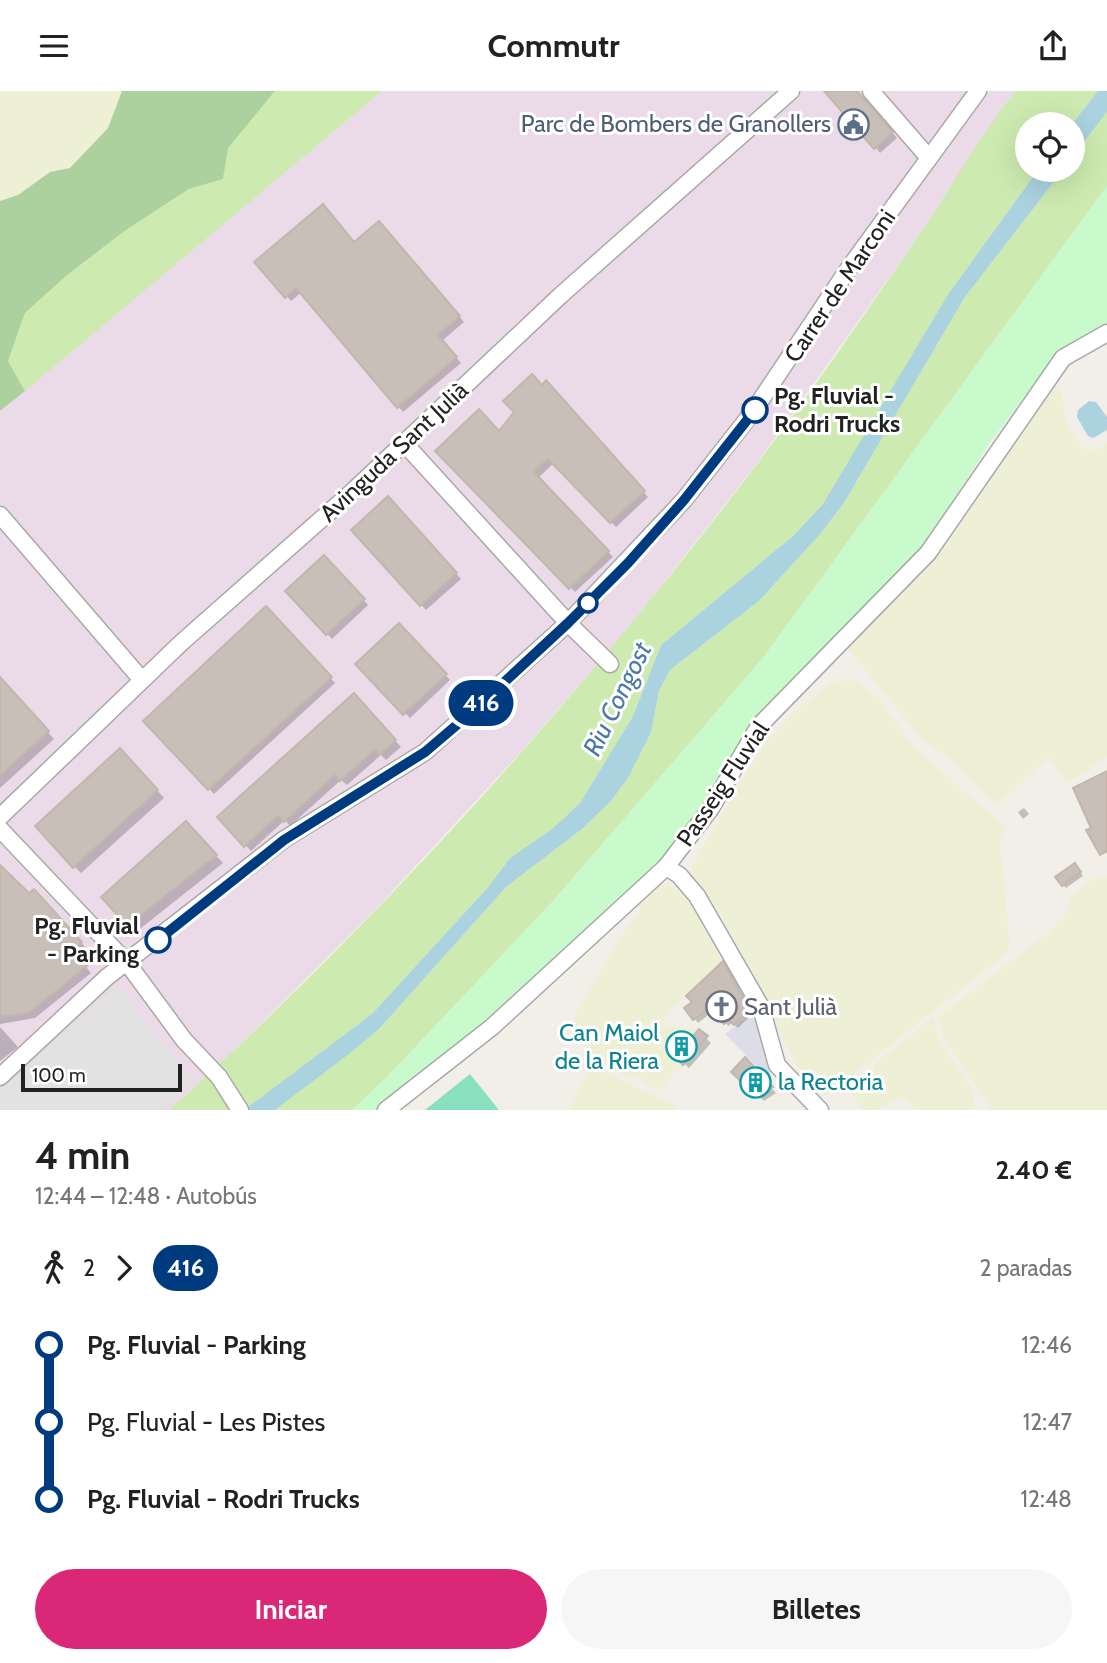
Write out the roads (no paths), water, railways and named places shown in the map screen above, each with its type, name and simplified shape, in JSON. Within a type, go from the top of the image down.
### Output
[{"type":"street","name":"Avinguda Sant Julià","points":[[0,817],[249,579],[405,444],[561,295],[791,91]]},
{"type":"street","points":[[871,91],[929,157]]},
{"type":"street","name":"Carrer de Marconi","points":[[0,1077],[107,977],[128,964],[284,840],[425,752],[568,623],[684,500],[739,430],[797,349],[849,268],[978,91]]},
{"type":"street","name":"Passeig Fluvial","points":[[386,1110],[492,1027],[666,867],[712,808],[760,726],[928,554],[1063,358],[1107,333]]},
{"type":"street","points":[[405,444],[568,623],[610,664]]},
{"type":"street","points":[[0,515],[142,680]]},
{"type":"street","points":[[0,829],[128,964],[184,1040],[219,1077],[240,1110]]},
{"type":"street","points":[[666,867],[679,875],[697,896],[761,1006],[777,1065],[820,1110]]},
{"type":"water","points":[[1098,91],[1107,91],[1107,112],[1085,140],[1085,112],[1081,112]]},
{"type":"water","points":[[1029,182],[1054,182],[965,297],[845,501],[822,532],[759,601],[670,670],[659,691],[651,732],[628,778],[611,801],[582,829],[506,887],[380,1028],[354,1050],[275,1110],[244,1110],[372,1014],[489,886],[510,858],[552,829],[580,803],[633,716],[661,645],[793,536],[823,504],[949,293]]},
{"type":"water","points":[[1089,401],[1096,402],[1107,417],[1107,430],[1093,438],[1088,436],[1077,417],[1078,410]]},
{"type":"place","name":"Parc de Bombers de Granollers","points":[[854,124]]},
{"type":"place","name":"Pg. Fluvial - Rodri Trucks","points":[[755,410]]},
{"type":"place","name":"Pg. Fluvial - Parking","points":[[158,940]]},
{"type":"place","name":"Sant Julià","points":[[721,1007]]},
{"type":"place","name":"Can Maiol de la Riera","points":[[682,1047]]},
{"type":"place","name":"la Rectoria","points":[[755,1082]]},
{"type":"water label","name":"Riu Congost","points":[[617,699]]}]
